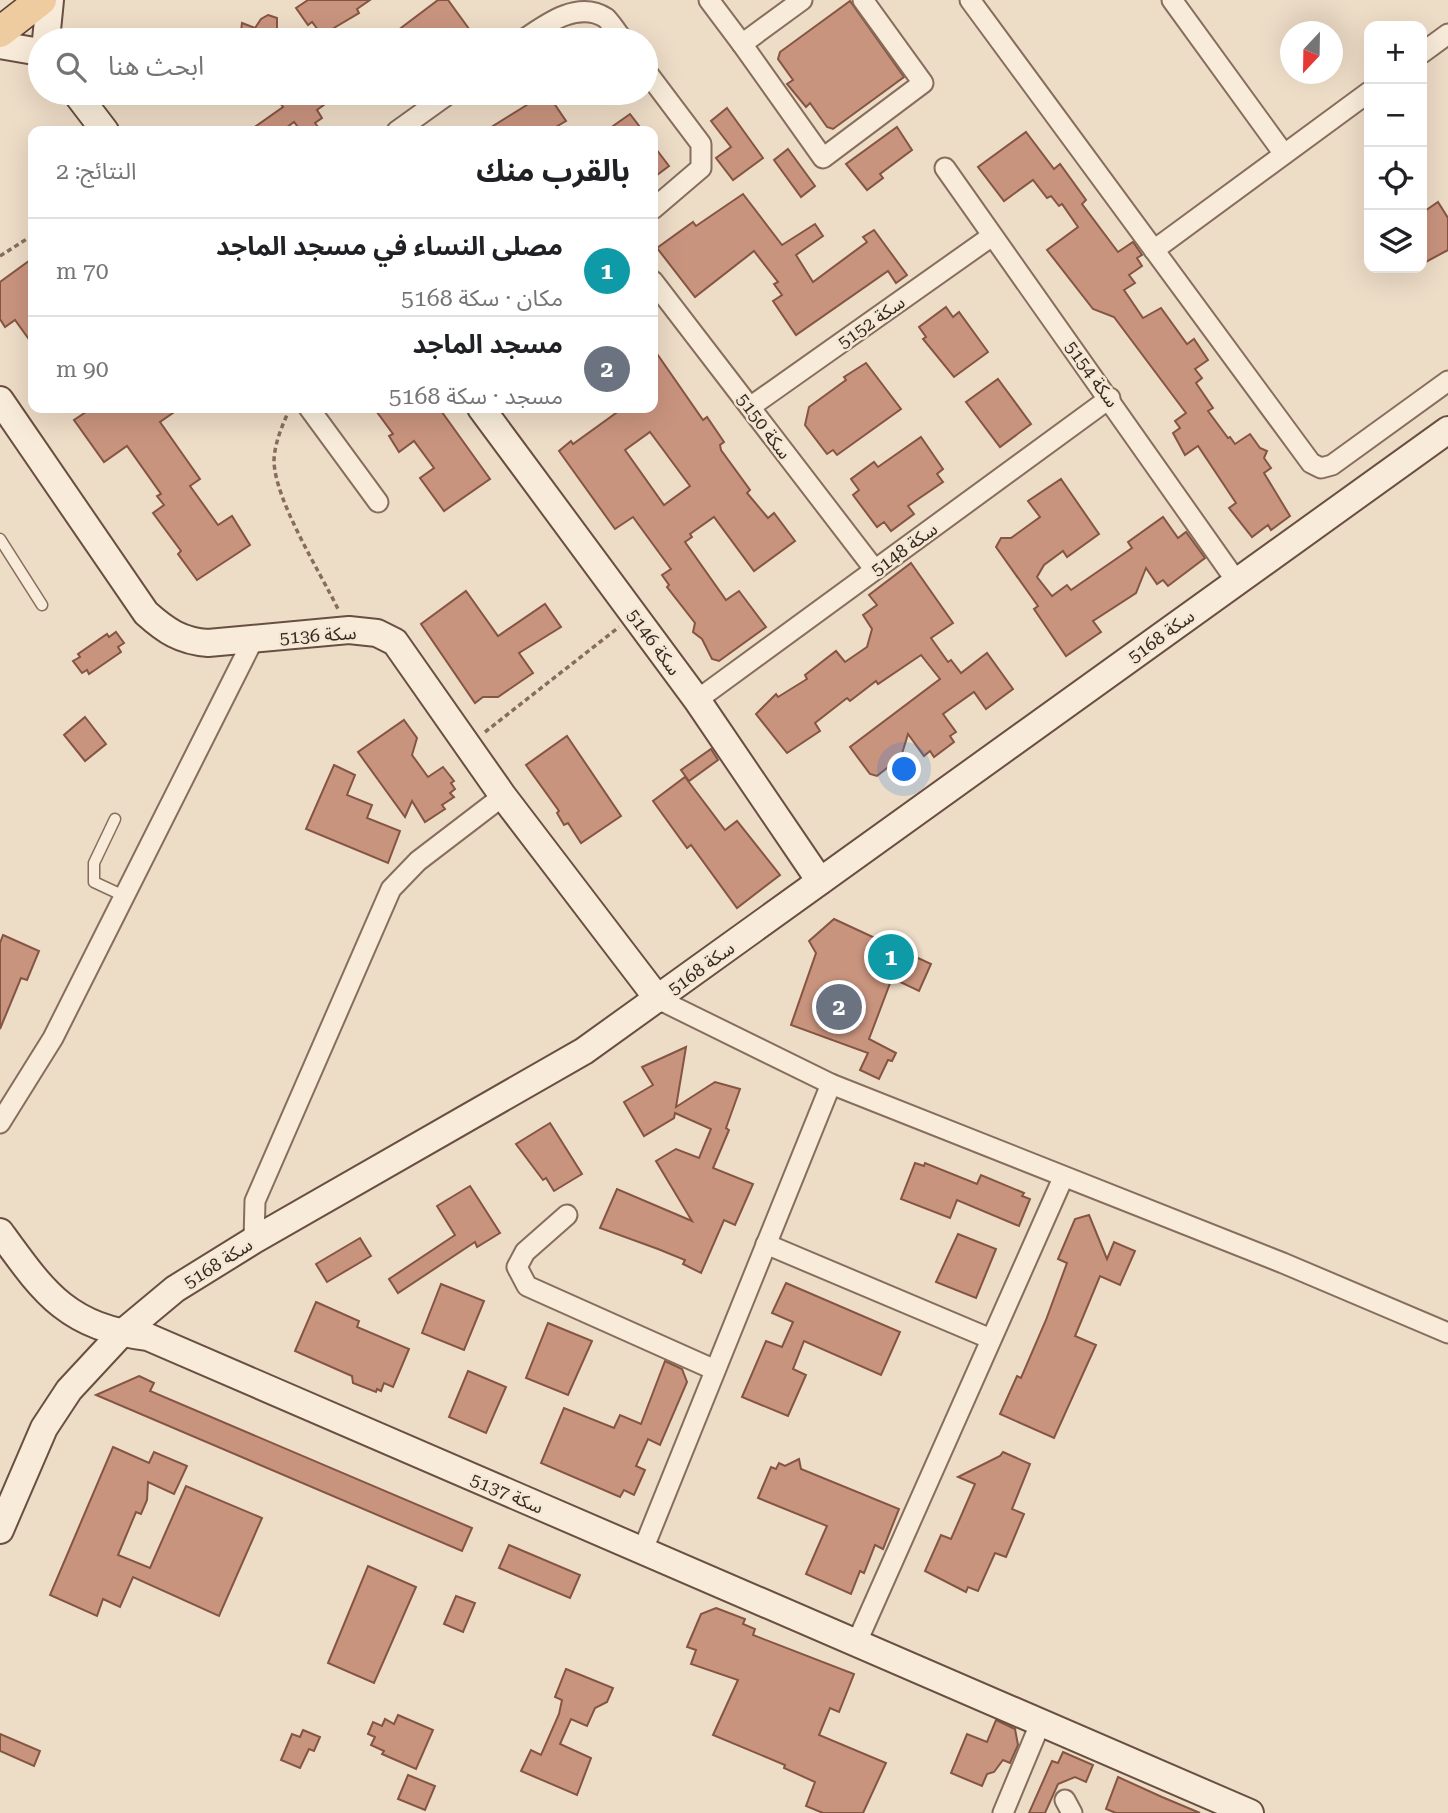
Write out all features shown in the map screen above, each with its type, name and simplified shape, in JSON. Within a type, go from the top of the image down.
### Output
[{"type":"main road","points":[[0,32],[41,0]]},
{"type":"street","points":[[47,28],[50,0]]},
{"type":"street","points":[[709,0],[823,158],[923,83],[863,0]]},
{"type":"street","points":[[742,44],[802,0]]},
{"type":"street","points":[[970,0],[1315,466],[1332,466],[1448,381]]},
{"type":"street","points":[[1172,0],[1284,154]]},
{"type":"street","points":[[540,28],[559,15],[584,9],[606,17],[614,28]]},
{"type":"street","points":[[1427,49],[1448,34]]},
{"type":"street","points":[[0,45],[28,50]]},
{"type":"street","points":[[658,87],[701,144],[701,168],[658,205]]},
{"type":"street","points":[[1154,250],[1364,96]]},
{"type":"street","points":[[85,105],[101,126]]},
{"type":"street","points":[[404,126],[433,105]]},
{"type":"street","name":"سكة 5154","points":[[945,168],[1110,398],[1237,582]]},
{"type":"street","name":"سكة 5152","points":[[750,408],[992,236]]},
{"type":"street","name":"سكة 5150","points":[[658,288],[875,570]]},
{"type":"street","name":"سكة 5148","points":[[697,700],[1110,398]]},
{"type":"street","name":"سكة 5136","points":[[2,408],[146,613],[164,629],[185,641],[208,643],[349,630],[377,633],[396,642],[503,796],[658,999]]},
{"type":"street","points":[[313,413],[378,502]]},
{"type":"street","name":"سكة 5146","points":[[485,413],[697,700],[820,881]]},
{"type":"street","name":"سكة 5168","points":[[0,1530],[44,1428],[69,1390],[121,1334],[175,1289],[254,1240],[583,1051],[1448,430]]},
{"type":"street","points":[[0,1123],[53,1038],[253,640]]},
{"type":"street","points":[[254,1240],[252,1218],[255,1201],[391,889],[418,861],[503,796]]},
{"type":"street","points":[[658,999],[831,1084],[1283,1264],[1448,1333]]},
{"type":"street","points":[[642,1552],[831,1084]]},
{"type":"street","points":[[856,1644],[1062,1178]]},
{"type":"street","points":[[567,1215],[524,1252],[517,1267],[527,1286],[715,1370]]},
{"type":"street","name":"سكة 5137","points":[[0,1232],[43,1290],[74,1316],[121,1334],[148,1337],[1250,1813]]},
{"type":"street","points":[[766,1244],[991,1339]]},
{"type":"street","points":[[1003,1813],[1040,1724]]},
{"type":"lane","points":[[0,539],[42,605]]},
{"type":"lane","points":[[115,819],[92,870],[94,882],[124,896]]},
{"type":"path","points":[[0,256],[28,238]]},
{"type":"path","points":[[288,413],[278,436],[274,461],[282,497],[349,630]]},
{"type":"path","points":[[469,745],[634,614]]},
{"type":"building","points":[[308,0],[370,0],[357,9],[359,13],[334,28],[317,28],[312,22],[308,25],[296,8]]},
{"type":"building","points":[[438,0],[448,0],[468,28],[401,28]]},
{"type":"building","points":[[850,1],[904,77],[833,129],[827,127],[810,103],[806,107],[787,84],[793,80],[778,59],[780,52]]},
{"type":"building","points":[[268,15],[277,18],[277,28],[255,28],[261,19]]},
{"type":"building","points":[[242,23],[255,28],[241,28]]},
{"type":"building","points":[[282,105],[324,105],[317,110],[322,118],[315,123],[317,126],[297,126],[294,122],[289,126],[256,126],[283,107]]},
{"type":"building","points":[[527,105],[555,105],[566,121],[558,126],[493,126]]},
{"type":"building","points":[[727,108],[763,158],[733,180],[716,158],[731,147],[711,121]]},
{"type":"building","points":[[630,114],[639,126],[613,126]]},
{"type":"building","points":[[897,127],[912,150],[880,174],[883,178],[867,190],[846,164]]},
{"type":"building","points":[[1026,132],[1054,169],[1060,164],[1086,200],[1082,204],[1118,252],[1133,242],[1142,255],[1137,258],[1142,266],[1129,275],[1135,283],[1124,290],[1143,318],[1161,308],[1187,344],[1194,339],[1208,360],[1195,369],[1202,378],[1196,383],[1213,408],[1208,411],[1228,438],[1235,444],[1250,434],[1260,448],[1267,451],[1264,458],[1271,468],[1264,473],[1290,516],[1271,530],[1268,525],[1252,537],[1229,508],[1236,503],[1198,446],[1185,455],[1173,433],[1180,428],[1175,421],[1186,413],[1114,317],[1093,309],[1047,250],[1078,227],[1062,204],[1059,206],[1051,196],[1047,198],[1033,180],[1004,201],[978,167]]},
{"type":"building","points":[[788,149],[815,186],[801,197],[774,160]]},
{"type":"building","points":[[658,152],[669,166],[658,174]]},
{"type":"building","points":[[743,194],[782,245],[815,224],[823,236],[796,255],[813,282],[867,242],[863,237],[874,230],[907,275],[896,283],[888,271],[796,335],[773,301],[782,295],[774,284],[778,282],[754,251],[695,297],[658,247],[693,222],[696,226]]},
{"type":"building","points":[[1438,202],[1448,218],[1448,250],[1427,261],[1427,210]]},
{"type":"building","points":[[28,262],[28,338],[15,320],[5,327],[0,319],[0,282]]},
{"type":"building","points":[[946,307],[953,317],[959,312],[988,352],[954,377],[923,339],[926,337],[919,327]]},
{"type":"building","points":[[658,355],[703,420],[707,417],[724,442],[720,445],[721,450],[750,490],[747,493],[768,518],[774,513],[795,541],[754,571],[714,517],[690,534],[692,537],[685,542],[726,600],[739,591],[766,627],[719,661],[712,659],[702,639],[693,632],[695,623],[667,587],[669,585],[662,575],[671,569],[633,517],[615,529],[559,451],[571,441],[573,444],[616,413],[658,413]],"holes":[[[650,432],[690,486],[664,505],[625,450]]]},
{"type":"building","points":[[866,363],[901,409],[837,455],[833,450],[827,454],[805,425],[809,407],[846,380],[844,377]]},
{"type":"building","points":[[998,379],[1031,424],[1000,447],[966,402]]},
{"type":"building","points":[[84,413],[173,413],[160,422],[200,479],[190,486],[218,525],[232,516],[250,545],[197,580],[178,554],[181,551],[153,513],[164,505],[157,496],[161,494],[127,446],[104,462],[74,420]]},
{"type":"building","points":[[378,413],[443,413],[490,479],[444,511],[420,478],[434,468],[414,441],[399,452],[389,436],[393,434]]},
{"type":"building","points":[[921,437],[943,469],[937,474],[943,482],[908,506],[914,514],[891,531],[884,522],[877,527],[853,495],[859,490],[851,479],[874,462],[878,467]]},
{"type":"building","points":[[1061,479],[1099,534],[1067,557],[1063,551],[1044,565],[1037,577],[1052,596],[1067,585],[1071,590],[1132,548],[1128,542],[1163,517],[1178,538],[1186,532],[1205,558],[1168,586],[1163,580],[1157,584],[1146,568],[1136,593],[1093,621],[1101,632],[1066,656],[1034,609],[1038,606],[996,547],[1001,538],[1011,538],[1040,517],[1028,501]]},
{"type":"building","points":[[911,563],[953,623],[931,638],[948,662],[951,660],[961,673],[987,653],[1013,689],[986,709],[974,692],[943,714],[956,732],[950,736],[954,742],[934,757],[930,751],[924,756],[908,734],[901,757],[877,776],[870,774],[850,747],[940,679],[921,655],[878,684],[876,681],[850,701],[847,698],[815,723],[820,731],[787,753],[756,714],[776,694],[778,697],[807,679],[805,675],[836,651],[845,662],[867,647],[872,629],[863,615],[877,605],[869,595]]},
{"type":"building","points":[[466,591],[498,636],[545,604],[561,627],[519,653],[533,673],[498,697],[483,697],[475,703],[421,624]]},
{"type":"building","points":[[116,632],[124,643],[118,647],[121,652],[89,674],[87,670],[82,673],[73,661],[80,657],[78,654],[107,634],[109,637]]},
{"type":"building","points":[[85,717],[106,744],[85,761],[64,735]]},
{"type":"building","points":[[404,720],[417,738],[412,755],[428,777],[443,767],[454,781],[451,783],[455,789],[450,793],[454,797],[442,805],[445,809],[425,822],[412,801],[405,817],[358,752]]},
{"type":"building","points":[[567,736],[621,816],[581,843],[568,823],[564,825],[557,813],[559,811],[526,765]]},
{"type":"building","points":[[711,749],[718,760],[689,781],[681,770]]},
{"type":"building","points":[[334,765],[355,775],[347,795],[372,805],[367,818],[400,831],[388,863],[306,829]]},
{"type":"building","points":[[685,777],[725,830],[737,821],[780,875],[737,908],[691,845],[687,848],[653,801]]},
{"type":"building","points":[[834,919],[931,964],[919,991],[892,978],[869,1039],[896,1053],[892,1061],[888,1060],[879,1079],[860,1070],[868,1053],[791,1025],[816,953],[809,941]]},
{"type":"building","points":[[3,935],[39,951],[27,980],[21,978],[0,1029],[0,943]]},
{"type":"building","points":[[686,1047],[676,1107],[715,1082],[740,1089],[726,1128],[729,1130],[713,1168],[753,1184],[735,1225],[724,1220],[701,1273],[683,1264],[685,1260],[600,1228],[617,1189],[692,1221],[656,1161],[676,1149],[699,1158],[711,1129],[675,1113],[674,1118],[644,1136],[624,1102],[653,1085],[642,1067]]},
{"type":"building","points":[[550,1123],[582,1174],[554,1191],[516,1144]]},
{"type":"building","points":[[915,1163],[924,1166],[925,1163],[977,1184],[981,1175],[1024,1193],[1022,1196],[1030,1199],[1019,1226],[957,1200],[950,1218],[901,1199]]},
{"type":"building","points":[[470,1186],[500,1233],[477,1247],[475,1242],[398,1293],[389,1279],[455,1235],[437,1206]]},
{"type":"building","points":[[1089,1215],[1107,1259],[1114,1242],[1135,1251],[1120,1285],[1100,1276],[1075,1336],[1096,1345],[1054,1438],[1000,1414],[1017,1376],[1021,1378],[1046,1320],[1067,1263],[1058,1259],[1075,1219]]},
{"type":"building","points":[[958,1234],[996,1249],[976,1298],[936,1282]]},
{"type":"building","points":[[360,1238],[371,1256],[327,1282],[316,1264]]},
{"type":"building","points":[[786,1283],[900,1332],[881,1375],[804,1341],[793,1369],[806,1375],[788,1416],[742,1397],[766,1341],[782,1347],[793,1322],[772,1313]]},
{"type":"building","points":[[441,1284],[484,1301],[464,1350],[422,1333]]},
{"type":"building","points":[[316,1302],[359,1321],[357,1327],[409,1349],[393,1387],[384,1383],[381,1391],[377,1389],[376,1392],[353,1383],[352,1376],[295,1351]]},
{"type":"building","points":[[548,1323],[592,1341],[568,1395],[526,1378]]},
{"type":"building","points":[[665,1361],[682,1369],[687,1382],[660,1445],[648,1439],[636,1466],[645,1470],[634,1495],[624,1490],[620,1497],[541,1463],[564,1408],[614,1428],[620,1415],[641,1424]]},
{"type":"building","points":[[468,1371],[506,1387],[486,1433],[449,1417]]},
{"type":"building","points":[[139,1376],[154,1383],[150,1391],[472,1528],[462,1551],[96,1395]]},
{"type":"building","points":[[113,1447],[149,1463],[154,1452],[187,1466],[174,1494],[148,1482],[147,1500],[141,1514],[136,1512],[118,1555],[150,1568],[186,1486],[262,1518],[219,1616],[133,1577],[120,1607],[103,1599],[97,1616],[50,1595]]},
{"type":"building","points":[[1003,1452],[1030,1464],[1012,1509],[1024,1514],[1006,1557],[995,1553],[978,1591],[968,1587],[966,1592],[925,1571],[941,1535],[951,1539],[975,1484],[958,1477]]},
{"type":"building","points":[[799,1459],[801,1469],[899,1509],[883,1549],[875,1545],[864,1573],[860,1571],[851,1594],[806,1574],[827,1526],[758,1498],[771,1467],[776,1469],[779,1463],[785,1466]]},
{"type":"building","points":[[509,1545],[580,1575],[570,1598],[499,1568]]},
{"type":"building","points":[[368,1566],[416,1587],[374,1683],[328,1663]]},
{"type":"building","points":[[456,1596],[475,1603],[463,1632],[444,1624]]},
{"type":"building","points":[[716,1608],[745,1619],[743,1624],[755,1629],[753,1635],[854,1674],[839,1712],[830,1708],[819,1735],[886,1763],[863,1813],[823,1813],[806,1806],[815,1782],[784,1768],[785,1765],[713,1735],[738,1680],[691,1664],[696,1650],[687,1647],[701,1614]]},
{"type":"building","points":[[566,1669],[613,1688],[607,1702],[595,1708],[587,1726],[571,1719],[560,1744],[591,1758],[577,1795],[521,1771],[531,1750],[541,1755],[559,1714],[562,1700],[555,1697]]},
{"type":"building","points":[[398,1715],[433,1730],[416,1769],[382,1754],[384,1751],[371,1745],[375,1737],[368,1734],[373,1722],[382,1726],[385,1719],[394,1724]]},
{"type":"building","points":[[996,1720],[1015,1729],[1018,1745],[1010,1763],[1003,1760],[994,1772],[987,1774],[982,1786],[951,1773],[967,1734],[987,1742]]},
{"type":"building","points":[[303,1730],[320,1737],[314,1751],[309,1749],[300,1768],[281,1760],[292,1734],[300,1737]]},
{"type":"building","points":[[0,1734],[40,1751],[34,1766],[0,1751]]},
{"type":"building","points":[[1063,1752],[1093,1765],[1086,1782],[1075,1777],[1058,1784],[1045,1813],[1029,1813],[1052,1761],[1058,1763]]},
{"type":"building","points":[[408,1775],[435,1786],[425,1810],[398,1799]]},
{"type":"building","points":[[1118,1777],[1200,1813],[1116,1813],[1106,1809]]},
{"type":"place","name":"مصلى النساء في مسجد الماجد","points":[[891,957]]},
{"type":"place","name":"مسجد الماجد","points":[[839,1007]]}]
